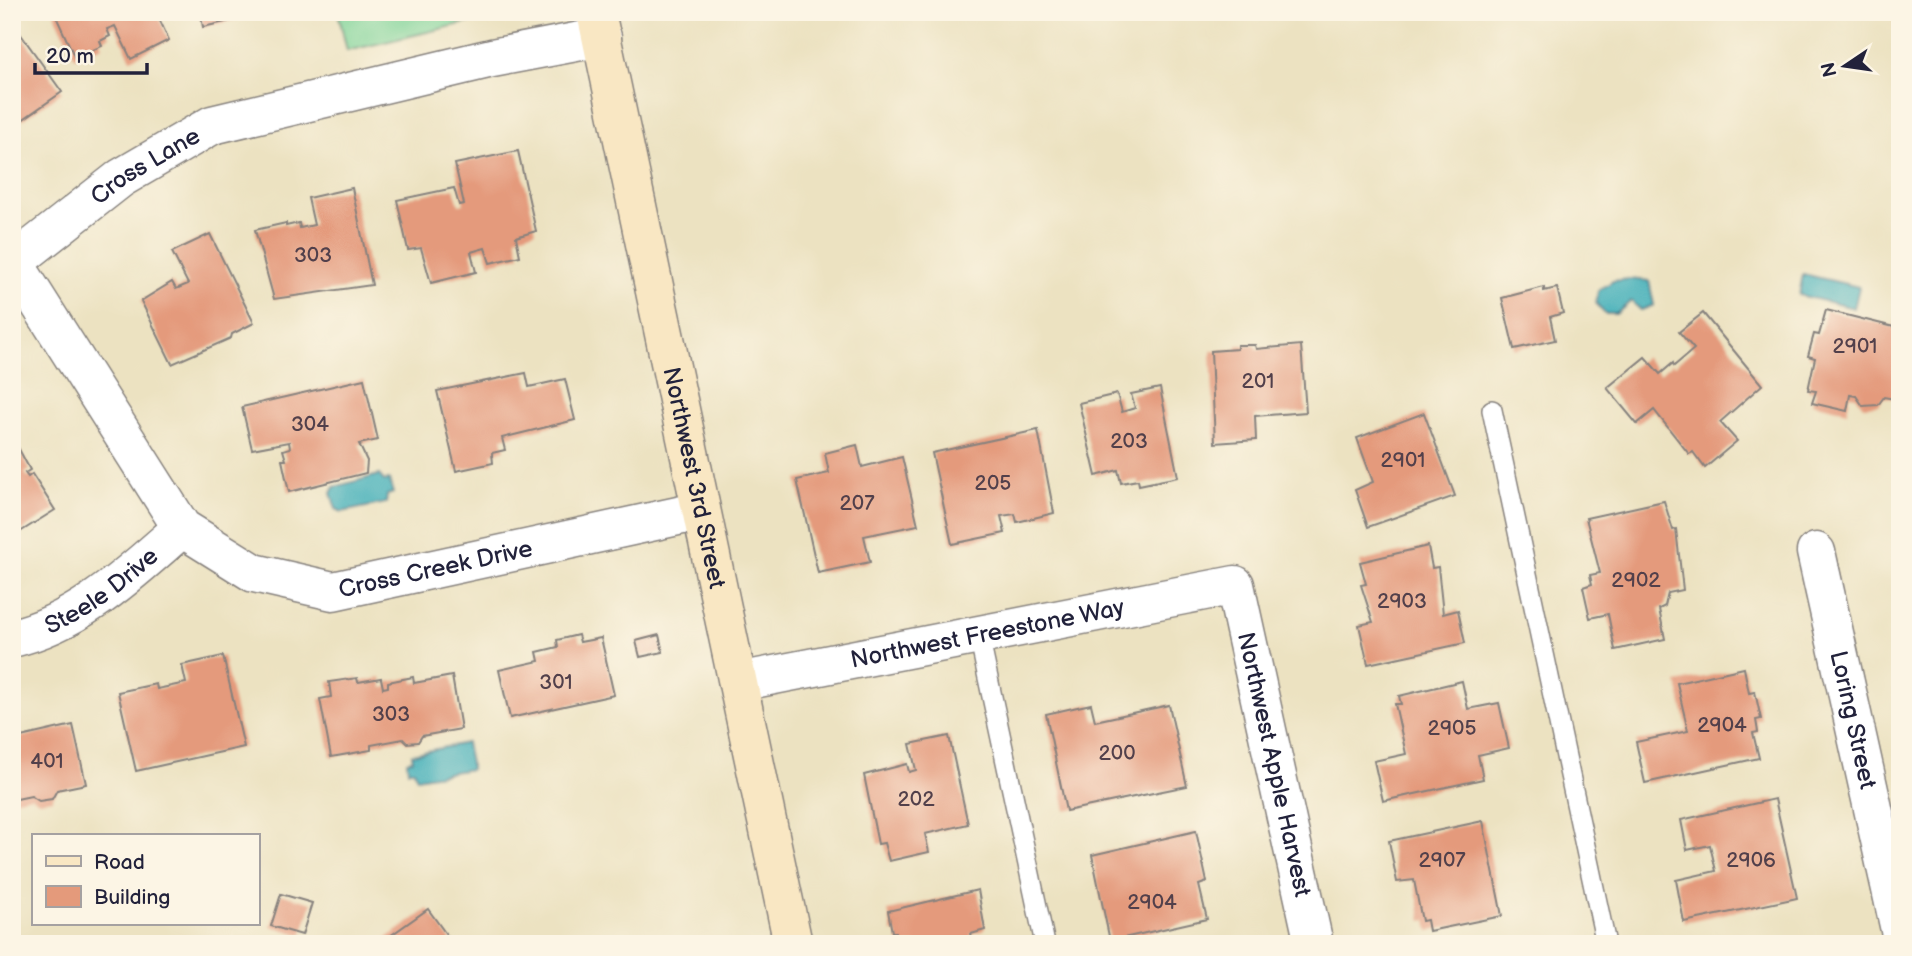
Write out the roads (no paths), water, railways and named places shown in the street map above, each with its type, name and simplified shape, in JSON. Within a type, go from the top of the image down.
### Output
[{"type":"street","name":"Cross Lane","points":[[181,528],[13,261],[121,178],[212,125],[492,58],[599,25]]},
{"type":"street","name":"Northwest 3rd Street","points":[[599,25],[793,944]]},
{"type":"street","name":"Cross Creek Drive","points":[[181,528],[254,573],[333,591],[701,510]]},
{"type":"street","name":"Steele Drive","points":[[12,638],[72,616],[109,592],[181,528]]},
{"type":"street","name":"Loring Street","points":[[1816,552],[1900,930]]},
{"type":"street","name":"Northwest Freestone Way","points":[[738,682],[1235,585]]},
{"type":"street","name":"Northwest Apple Harvest","points":[[1235,585],[1314,944]]},
{"type":"lane","points":[[1492,410],[1606,944]]},
{"type":"lane","points":[[979,636],[1045,944]]},
{"type":"water","points":[[1803,274],[1859,287],[1854,308],[1799,295]]},
{"type":"water","points":[[1613,281],[1649,281],[1654,305],[1641,310],[1631,301],[1616,314],[1605,314],[1596,303],[1598,291]]},
{"type":"water","points":[[379,475],[384,481],[389,480],[393,493],[387,495],[386,503],[342,512],[336,509],[331,493],[334,487]]},
{"type":"water","points":[[466,743],[471,769],[417,778],[414,770],[408,770],[407,761],[413,760],[412,754]]}]
